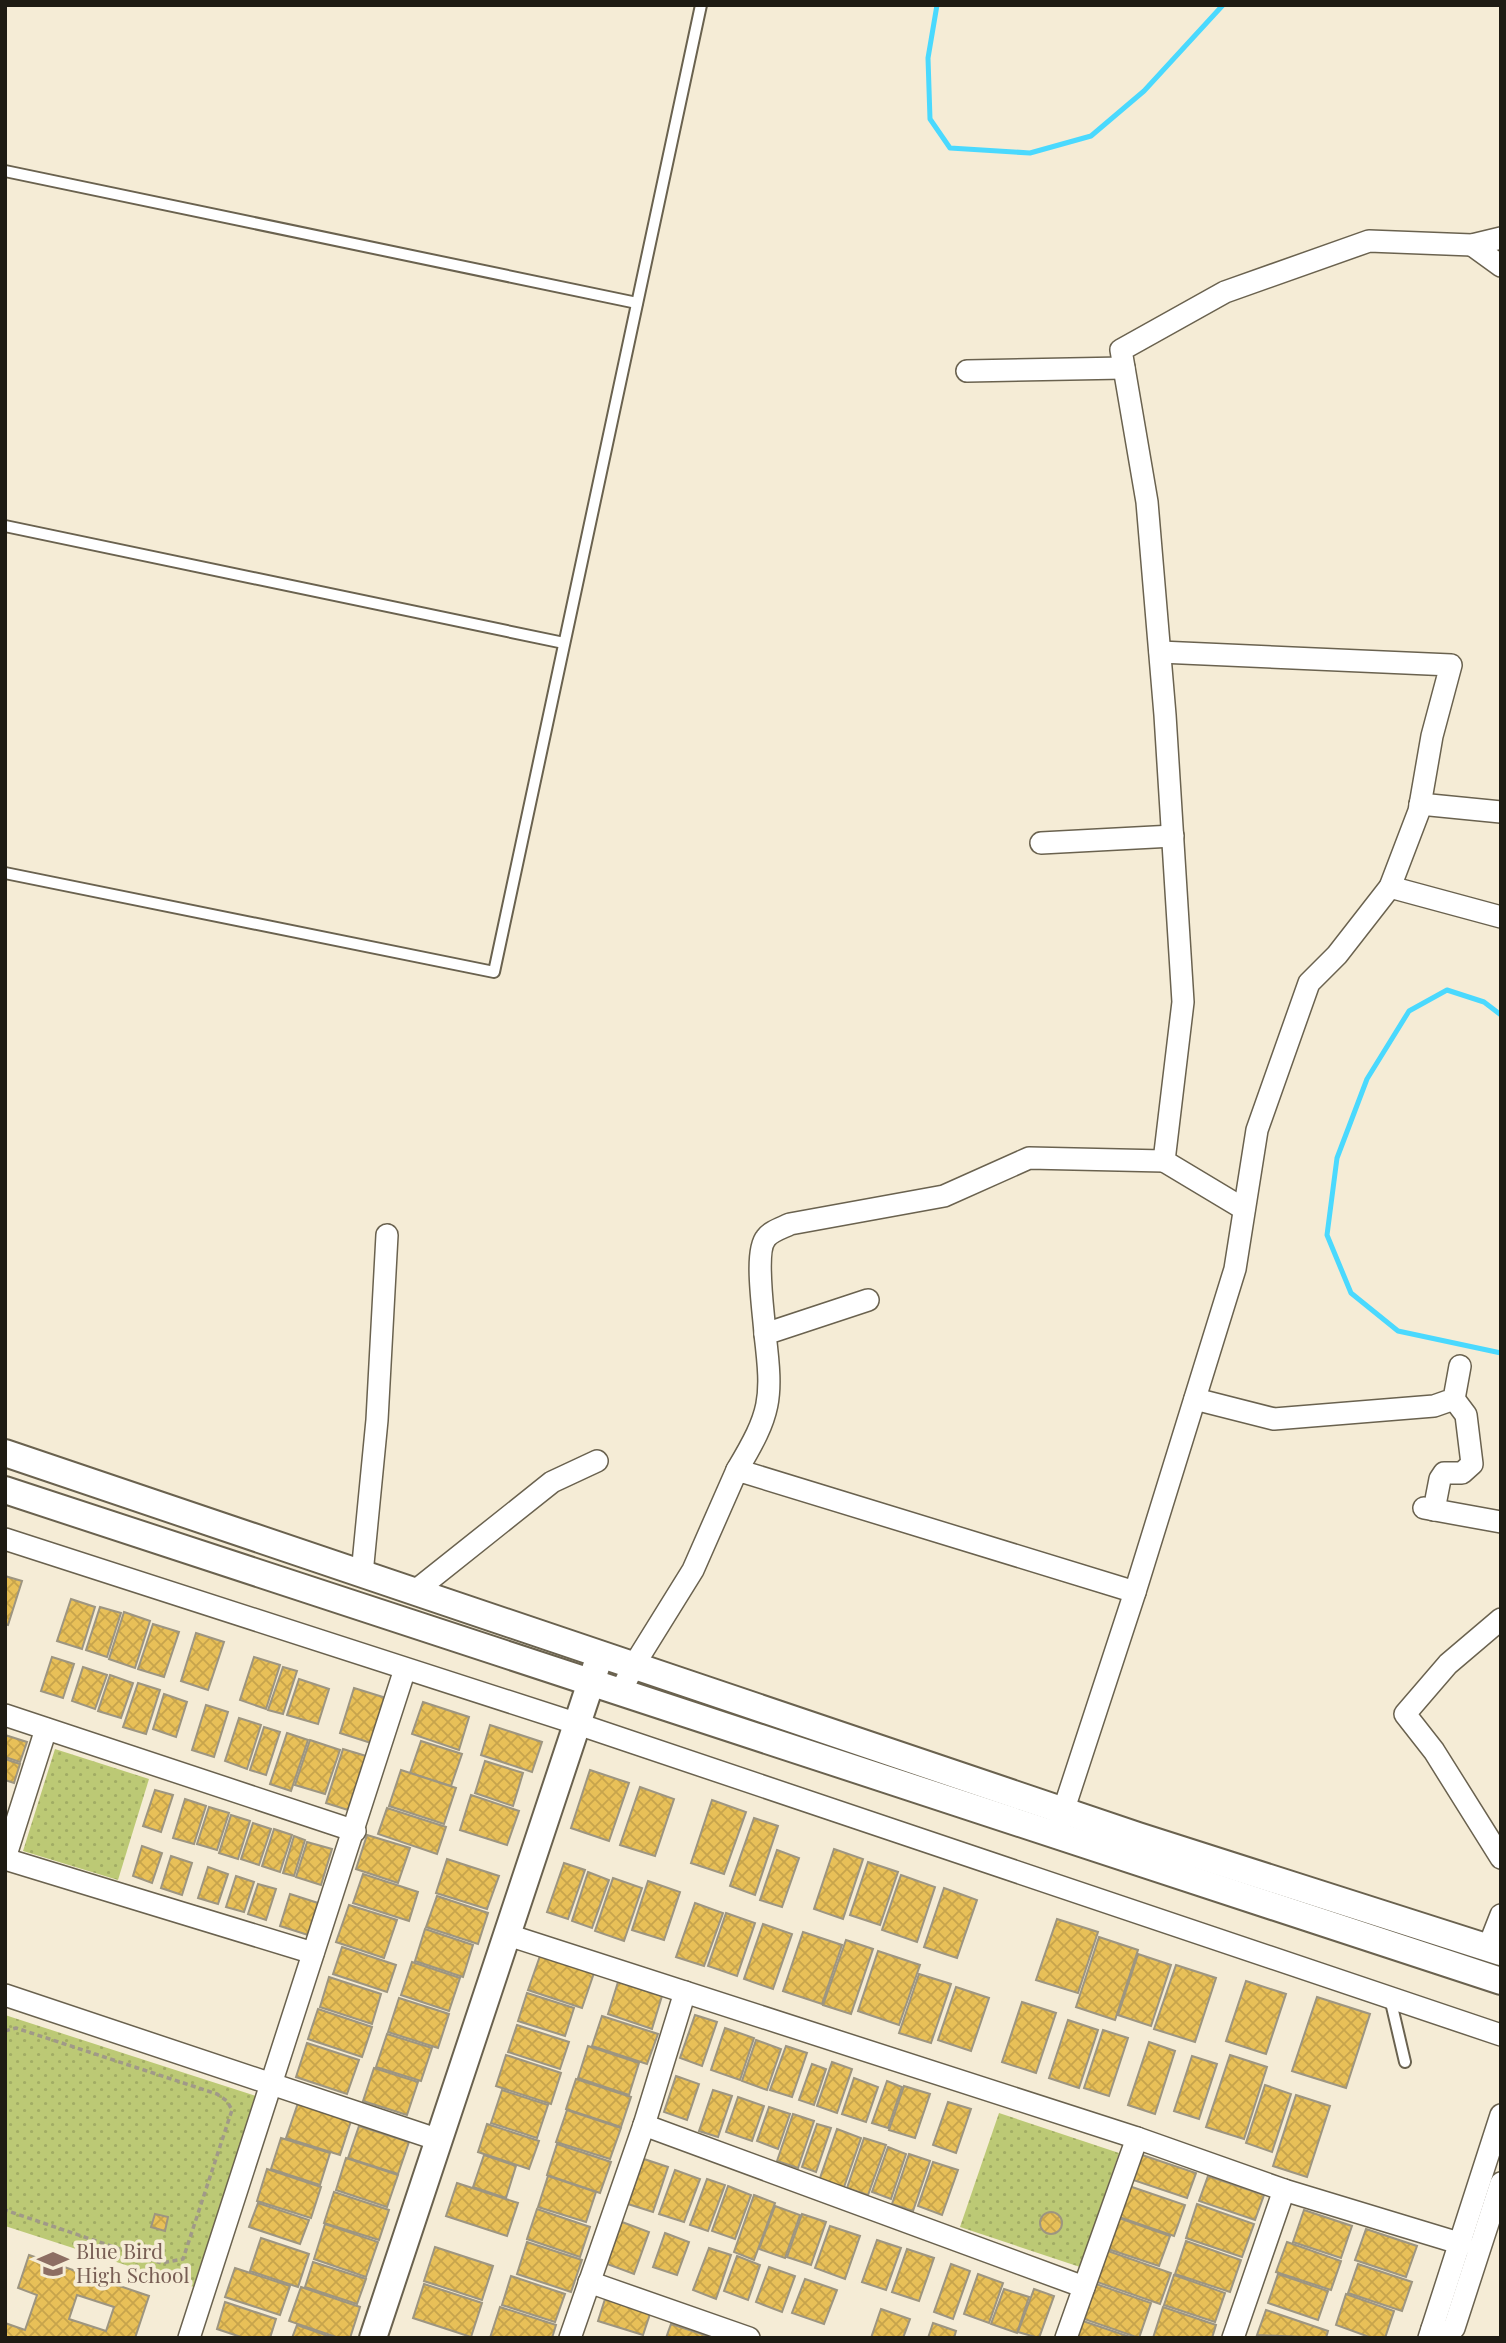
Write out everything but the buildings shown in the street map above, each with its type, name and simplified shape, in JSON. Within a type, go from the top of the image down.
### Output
[{"type":"street","points":[[1164,1161],[1183,1002],[1160,652],[1147,502],[1121,350],[1225,292],[1369,241],[1472,244],[1501,238]]},
{"type":"street","points":[[1472,244],[1501,266]]},
{"type":"street","points":[[967,372],[1124,368]]},
{"type":"street","points":[[1054,1836],[1135,1592],[1235,1269],[1257,1130],[1309,983],[1337,956],[1390,887],[1420,804],[1432,736],[1451,665],[1160,652]]},
{"type":"street","points":[[1420,804],[1501,812]]},
{"type":"street","points":[[1041,843],[1173,836]]},
{"type":"street","points":[[1390,887],[1501,917]]},
{"type":"street","points":[[621,1693],[634,1665],[693,1570],[737,1470],[762,1429],[771,1381],[765,1334],[761,1254],[765,1239],[775,1231],[790,1224],[943,1196],[1028,1158],[1164,1161],[1244,1209]]},
{"type":"street","points":[[362,1574],[377,1420],[387,1234]]},
{"type":"street","points":[[765,1334],[868,1300]]},
{"type":"street","points":[[1460,1366],[1454,1399],[1466,1415],[1472,1464],[1462,1473],[1444,1473],[1429,1509],[1501,1522]]},
{"type":"street","points":[[1195,1399],[1274,1419],[1434,1406],[1454,1399]]},
{"type":"street","points":[[5,1453],[1064,1811],[1495,1950],[1501,1915]]},
{"type":"street","points":[[414,1592],[552,1482],[597,1461]]},
{"type":"street","points":[[737,1470],[1135,1592]]},
{"type":"street","points":[[5,1490],[1054,1836],[1501,1980]]},
{"type":"street","points":[[5,1539],[578,1724],[1501,2035]]},
{"type":"street","points":[[1501,1619],[1448,1664],[1405,1714],[1434,1751],[1501,1858]]},
{"type":"street","points":[[373,2338],[599,1655]]},
{"type":"street","points":[[189,2338],[355,1831],[405,1669]]},
{"type":"street","points":[[5,1715],[355,1831]]},
{"type":"street","points":[[46,1729],[5,1858],[313,1953]]},
{"type":"street","points":[[508,1935],[1137,2137],[1284,2190],[1462,2244]]},
{"type":"street","points":[[570,2338],[644,2125],[685,1992]]},
{"type":"street","points":[[5,1995],[439,2140]]},
{"type":"street","points":[[1501,2115],[1495,2149],[1431,2333],[1454,2328],[1501,2183]]},
{"type":"street","points":[[644,2125],[1084,2287]]},
{"type":"street","points":[[1066,2338],[1137,2137]]},
{"type":"street","points":[[1233,2338],[1284,2190]]},
{"type":"street","points":[[589,2281],[738,2336]]},
{"type":"lane","points":[[5,873],[494,972],[701,5]]},
{"type":"lane","points":[[5,171],[637,303]]},
{"type":"lane","points":[[5,526],[564,643]]},
{"type":"lane","points":[[1390,1998],[1405,2062]]},
{"type":"path","points":[[5,2031],[16,2028],[217,2094],[227,2101],[232,2110],[183,2259],[178,2262],[161,2263],[5,2210]]},
{"type":"green space","points":[[55,1749],[149,1779],[118,1880],[23,1851]]},
{"type":"green space","points":[[5,2015],[262,2098],[200,2289],[5,2226]]},
{"type":"green space","points":[[999,2113],[1119,2153],[1080,2267],[960,2227]]},
{"type":"waterway","points":[[937,5],[928,58],[930,119],[950,148],[1030,153],[1091,136],[1144,91],[1223,5]]},
{"type":"waterway","points":[[1501,1015],[1484,1002],[1447,990],[1409,1011],[1367,1079],[1337,1158],[1327,1235],[1351,1293],[1398,1331],[1501,1353]]},
{"type":"place","name":"Blue Bird High School","points":[[53,2264]]}]
